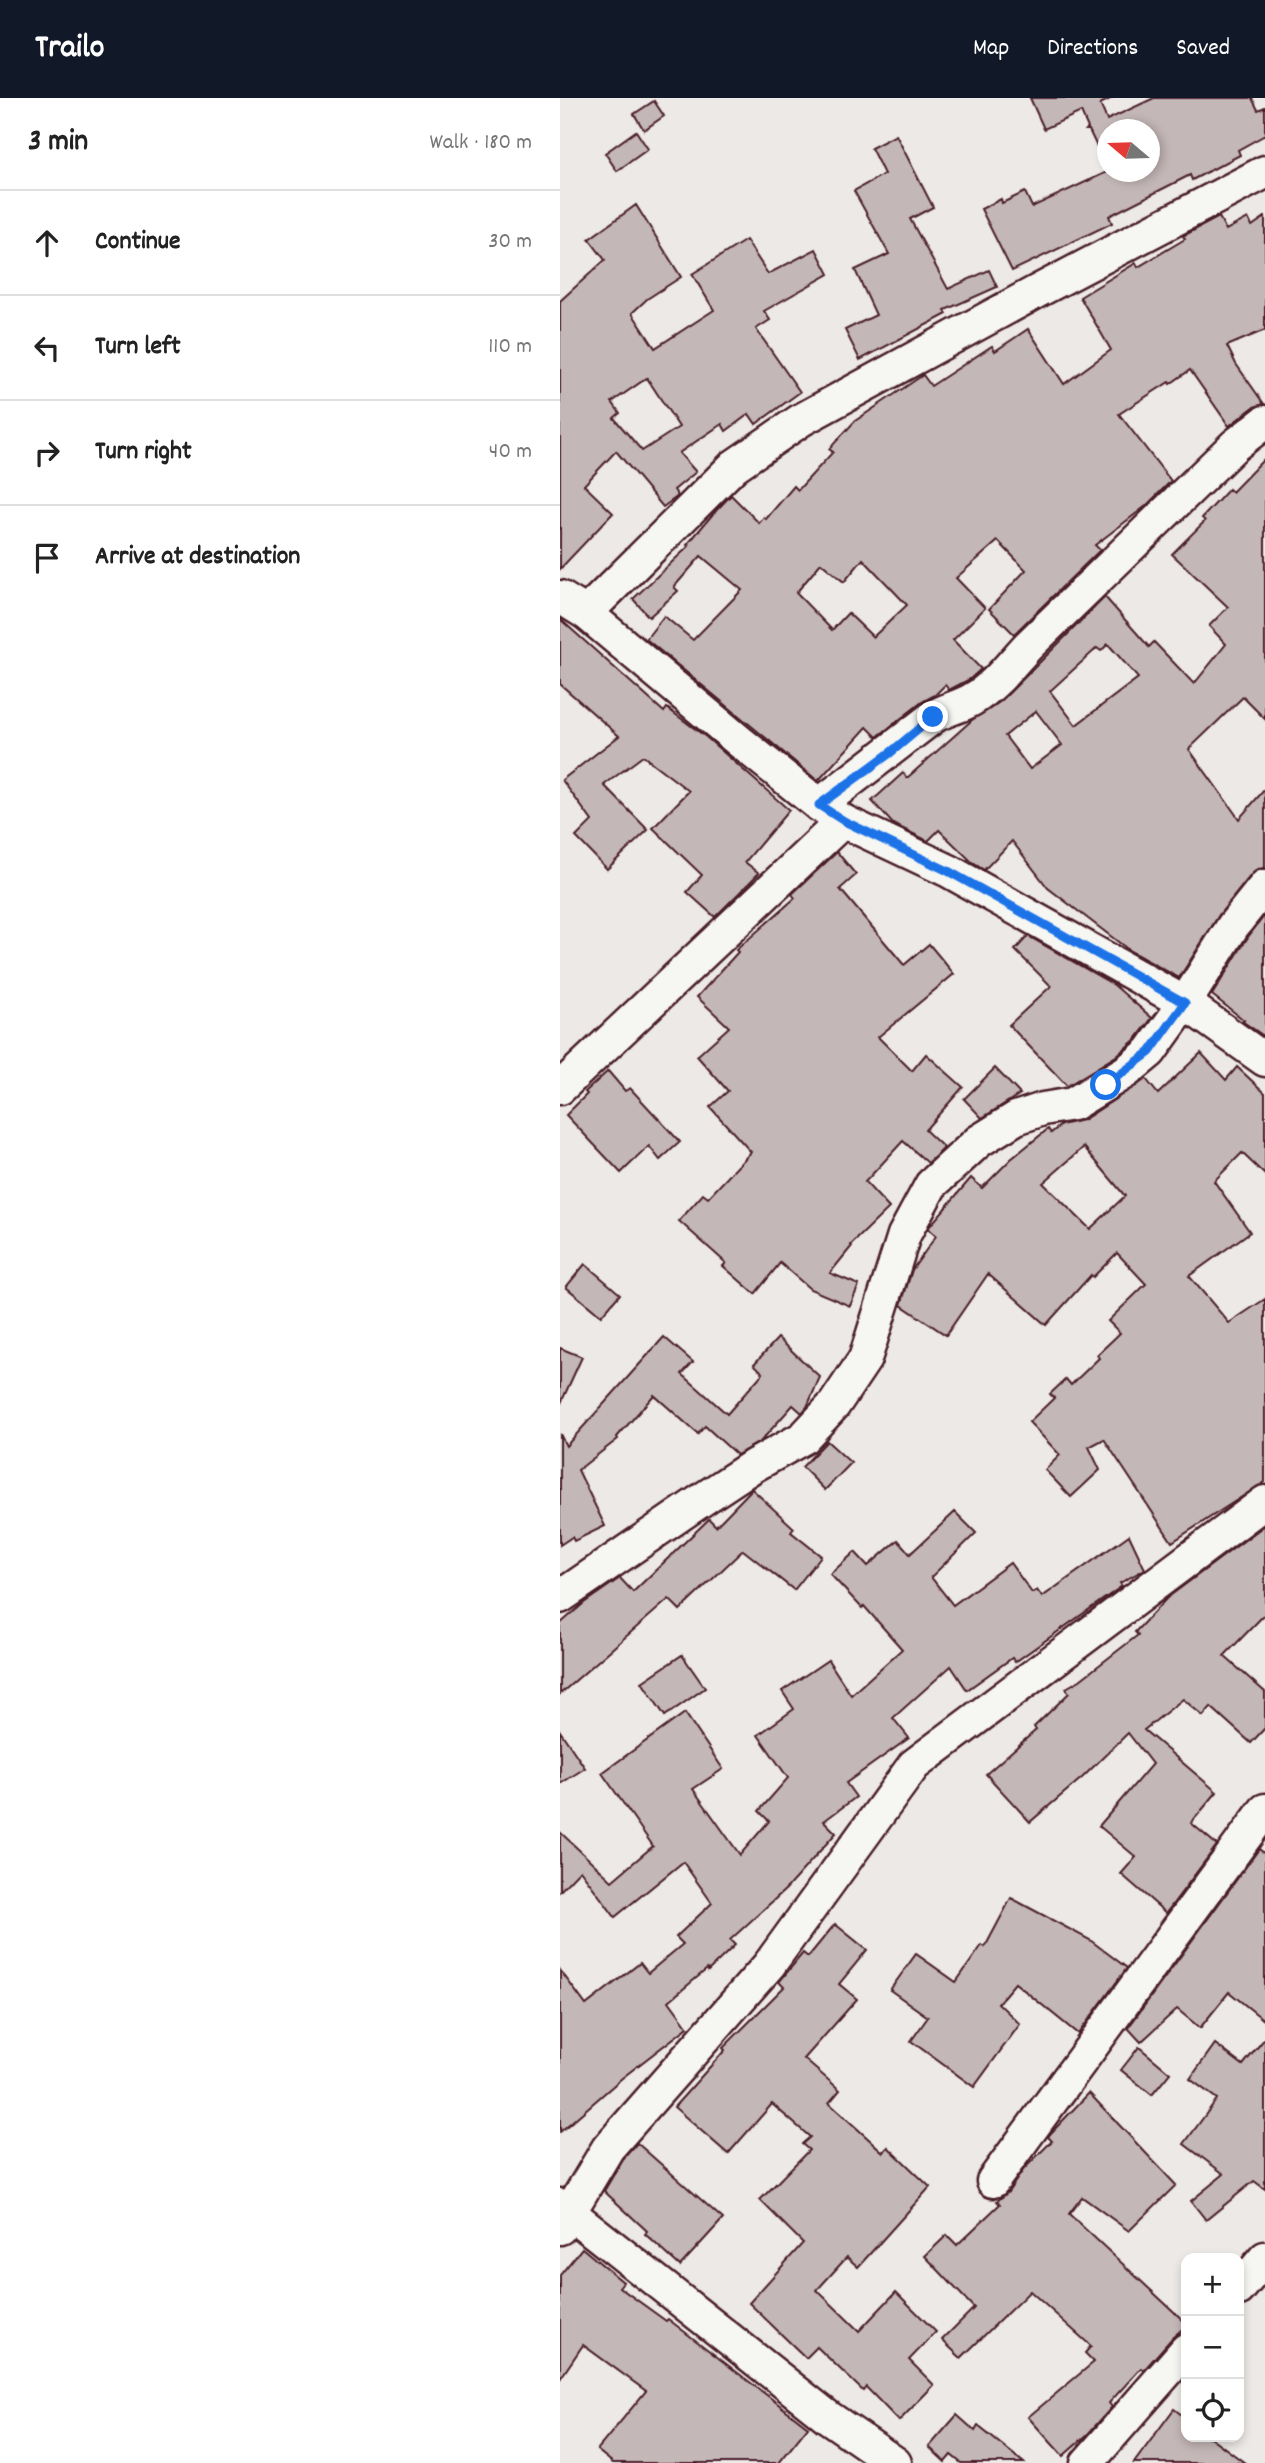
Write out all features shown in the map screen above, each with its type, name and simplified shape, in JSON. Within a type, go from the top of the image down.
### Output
[{"type":"street","points":[[1265,172],[801,420],[734,466],[573,605],[831,813],[948,871],[1185,1003],[1265,1060]]},
{"type":"street","points":[[560,1088],[890,753],[933,717],[974,699],[999,678],[1028,646],[1235,446],[1265,422]]},
{"type":"street","points":[[560,1597],[709,1494],[803,1438],[834,1405],[865,1359],[904,1235],[931,1185],[979,1141],[1016,1118],[1043,1108],[1073,1104],[1127,1071],[1150,1052],[1185,1003],[1233,926],[1265,886]]},
{"type":"street","points":[[895,2463],[828,2417],[563,2215],[608,2148],[769,1965],[914,1765],[1265,1502]]},
{"type":"street","points":[[993,2181],[1265,1810]]},
{"type":"street","points":[[1244,2283],[1265,2258]]},
{"type":"street","points":[[1087,2463],[1181,2356]]},
{"type":"building","points":[[1030,98],[1112,98],[1100,104],[1107,119],[1097,119],[1097,147],[1089,130],[1086,130],[1088,128],[1081,112],[1044,129]]},
{"type":"building","points":[[1154,98],[1252,98],[1258,110],[1265,107],[1265,135],[1238,150],[1240,155],[1192,180],[1190,175],[1109,216],[1112,223],[1012,271],[981,209],[1001,199],[1002,203],[1025,192],[1032,207],[1097,177],[1097,182],[1160,182],[1160,119],[1109,119]]},
{"type":"building","points":[[654,101],[664,116],[644,130],[634,114]]},
{"type":"building","points":[[636,131],[648,149],[617,171],[605,153]]},
{"type":"building","points":[[896,135],[933,207],[910,219],[948,289],[989,270],[997,287],[945,310],[947,314],[860,360],[845,330],[876,315],[855,270],[889,254],[854,191],[884,174],[871,148]]},
{"type":"building","points":[[636,205],[681,277],[647,299],[632,313],[655,348],[714,310],[692,274],[746,240],[768,274],[816,249],[829,274],[764,311],[770,320],[756,329],[800,392],[756,424],[749,414],[726,431],[722,424],[679,453],[696,472],[674,490],[678,496],[663,507],[616,451],[584,485],[613,513],[560,569],[560,301],[605,260],[589,239]],"holes":[[[647,378],[679,427],[642,451],[614,418],[620,413],[612,402]]]},
{"type":"building","points":[[1219,217],[1226,230],[1248,218],[1252,226],[1265,217],[1265,330],[1227,346],[1264,404],[1254,407],[1229,426],[1190,370],[1119,414],[1171,481],[1146,506],[1095,545],[1100,550],[1014,634],[989,609],[1026,570],[998,541],[956,578],[985,608],[953,640],[981,669],[970,679],[949,690],[945,685],[877,737],[867,727],[818,781],[646,639],[664,616],[693,640],[742,590],[701,556],[674,587],[678,591],[649,617],[633,599],[689,546],[687,545],[731,495],[759,523],[764,517],[766,519],[794,486],[798,490],[833,452],[829,449],[855,421],[923,375],[931,386],[992,346],[995,351],[1028,329],[1064,384],[1111,350],[1080,297],[1136,263],[1138,267],[1185,239],[1183,236]],"holes":[[[863,559],[907,605],[873,637],[848,613],[832,630],[796,593],[821,563],[844,582]]]},
{"type":"building","points":[[1265,458],[1265,719],[1243,697],[1189,749],[1239,819],[1265,789],[1265,868],[1258,869],[1251,875],[1219,915],[1179,978],[1130,951],[1048,888],[1012,841],[984,870],[939,830],[928,841],[893,824],[872,801],[903,773],[907,778],[972,720],[1001,701],[1105,597],[1149,647],[1154,642],[1194,684],[1226,644],[1209,626],[1228,607],[1172,554],[1205,521],[1202,518],[1229,489],[1232,492]],"holes":[[[1108,644],[1138,678],[1076,725],[1050,691],[1097,648],[1101,651]],[[1036,711],[1062,745],[1030,769],[1005,736]]]},
{"type":"building","points":[[560,619],[664,712],[667,708],[706,737],[789,810],[745,862],[759,873],[715,917],[687,892],[702,875],[653,828],[689,791],[643,756],[604,785],[648,830],[607,869],[576,837],[592,821],[562,780],[619,736],[560,684]]},
{"type":"building","points":[[837,852],[856,875],[840,889],[904,965],[929,944],[954,974],[878,1037],[912,1071],[926,1054],[963,1087],[925,1130],[944,1148],[941,1151],[928,1163],[903,1141],[865,1182],[889,1208],[851,1245],[830,1273],[859,1285],[850,1306],[810,1289],[780,1263],[755,1294],[723,1266],[726,1263],[679,1221],[703,1194],[708,1198],[751,1152],[710,1107],[728,1091],[697,1056],[729,1027],[697,997],[738,952],[736,950],[795,898],[792,894]]},
{"type":"building","points":[[1265,915],[1265,1037],[1212,995]]},
{"type":"building","points":[[1028,936],[1114,985],[1152,1018],[1136,1039],[1116,1056],[1067,1086],[1009,1025],[1051,986],[1015,950]]},
{"type":"building","points":[[1201,1053],[1226,1080],[1237,1067],[1265,1093],[1265,1175],[1242,1153],[1214,1181],[1250,1232],[1189,1276],[1229,1323],[1265,1299],[1265,1482],[1172,1542],[1104,1439],[1089,1447],[1100,1470],[1071,1497],[1045,1470],[1060,1455],[1029,1422],[1054,1398],[1050,1394],[1066,1379],[1071,1385],[1099,1358],[1097,1355],[1120,1333],[1108,1321],[1146,1284],[1117,1253],[1093,1277],[1091,1275],[1046,1325],[988,1274],[946,1335],[901,1305],[912,1270],[936,1236],[929,1227],[971,1178],[982,1188],[1011,1159],[1048,1129],[1051,1133],[1061,1125],[1083,1120],[1146,1079],[1158,1094]],"holes":[[[1084,1147],[1125,1196],[1090,1229],[1043,1183]]]},
{"type":"building","points":[[995,1068],[1020,1094],[982,1118],[964,1099]]},
{"type":"building","points":[[608,1071],[625,1091],[630,1088],[680,1142],[660,1160],[649,1146],[621,1173],[566,1115],[587,1094],[585,1092]]},
{"type":"building","points":[[585,1264],[620,1294],[601,1316],[566,1287]]},
{"type":"building","points":[[664,1337],[693,1362],[682,1374],[727,1414],[763,1373],[754,1364],[778,1338],[820,1377],[802,1413],[793,1405],[761,1441],[737,1455],[705,1426],[698,1434],[654,1395],[618,1439],[578,1470],[605,1526],[574,1541],[572,1537],[560,1545],[560,1434],[566,1446]]},
{"type":"building","points":[[560,1348],[582,1357],[560,1405]]},
{"type":"building","points":[[827,1441],[851,1463],[825,1490],[802,1467]]},
{"type":"building","points":[[752,1489],[794,1528],[791,1532],[821,1556],[794,1590],[743,1550],[680,1610],[669,1599],[560,1694],[560,1624],[620,1578],[633,1592],[709,1519],[716,1526]]},
{"type":"building","points":[[955,1512],[976,1533],[931,1577],[953,1605],[1010,1563],[1032,1593],[1037,1590],[1042,1597],[1129,1535],[1145,1569],[1120,1583],[1122,1586],[1015,1662],[1012,1658],[967,1690],[951,1666],[893,1718],[909,1738],[846,1783],[856,1797],[824,1821],[836,1833],[786,1889],[730,1940],[735,1945],[708,1971],[707,1969],[669,2001],[688,2027],[622,2078],[560,2132],[560,1970],[586,2005],[640,1963],[648,1973],[683,1944],[676,1937],[712,1903],[683,1862],[615,1917],[580,1870],[560,1891],[560,1832],[612,1881],[653,1846],[602,1773],[685,1713],[723,1769],[693,1789],[740,1855],[769,1821],[759,1811],[788,1778],[758,1735],[794,1709],[782,1691],[828,1660],[851,1695],[902,1649],[864,1606],[862,1608],[830,1574],[855,1552],[868,1566],[898,1540],[910,1554]]},
{"type":"building","points":[[1265,1525],[1265,1614],[1224,1656],[1265,1692],[1265,1728],[1251,1743],[1211,1707],[1203,1716],[1183,1699],[1144,1730],[1217,1792],[1191,1823],[1217,1845],[1166,1913],[1121,1874],[1136,1857],[1099,1826],[1152,1764],[1128,1733],[1083,1777],[1030,1822],[986,1774],[1036,1730],[1034,1727],[1069,1693],[1066,1688],[1138,1635],[1135,1632],[1167,1598]]},
{"type":"building","points":[[682,1655],[705,1688],[665,1716],[642,1682]]},
{"type":"building","points":[[560,1731],[585,1768],[560,1784]]},
{"type":"building","points":[[1259,1849],[1265,1854],[1265,2021],[1229,1992],[1200,2028],[1177,2009],[1141,2042],[1128,2028]]},
{"type":"building","points":[[1011,1898],[1090,1940],[1127,1968],[1078,2034],[1015,1983],[998,2003],[1020,2024],[974,2087],[911,2041],[928,2017],[890,1990],[916,1954],[956,1982],[982,1945],[985,1947]]},
{"type":"building","points":[[835,1924],[867,1950],[839,1984],[857,1999],[804,2059],[840,2090],[829,2103],[883,2152],[888,2147],[930,2187],[858,2267],[847,2257],[817,2290],[859,2331],[896,2292],[936,2332],[909,2360],[934,2385],[899,2421],[866,2387],[863,2391],[817,2347],[806,2358],[749,2303],[803,2243],[760,2200],[809,2150],[802,2144],[810,2137],[772,2104],[728,2154],[674,2107],[725,2050],[723,2048],[784,1987],[779,1982],[803,1953],[808,1957]]},
{"type":"building","points":[[1265,2038],[1265,2189],[1254,2181],[1206,2220],[1191,2201],[1224,2174],[1184,2144],[1217,2099],[1190,2079],[1215,2044],[1243,2065]]},
{"type":"building","points":[[1139,2047],[1170,2073],[1152,2095],[1121,2070]]},
{"type":"building","points":[[1089,2093],[1176,2185],[1129,2231],[1082,2197],[1069,2214],[1181,2318],[1181,2330],[1144,2370],[1141,2368],[1109,2403],[1112,2407],[1088,2434],[1063,2456],[1028,2417],[1094,2362],[1085,2353],[1091,2346],[1030,2291],[961,2358],[942,2340],[974,2308],[925,2256],[947,2235],[957,2245],[1000,2204],[997,2201],[1052,2141],[1048,2137]]},
{"type":"building","points":[[637,2143],[723,2219],[680,2266],[604,2191],[623,2159]]},
{"type":"building","points":[[582,2248],[623,2282],[619,2287],[666,2321],[668,2319],[808,2427],[779,2463],[613,2463],[597,2450],[646,2391],[583,2345],[560,2379],[560,2275]]},
{"type":"building","points":[[1174,2409],[1181,2414],[1181,2442],[1217,2442],[1245,2463],[1134,2463]]},
{"type":"building","points":[[957,2415],[975,2431],[978,2426],[1024,2463],[961,2463],[951,2455],[945,2462],[929,2447]]},
{"type":"route","points":[[933,717],[890,753],[819,805],[844,821],[948,871],[1185,1003],[1150,1052],[1106,1085]]}]
